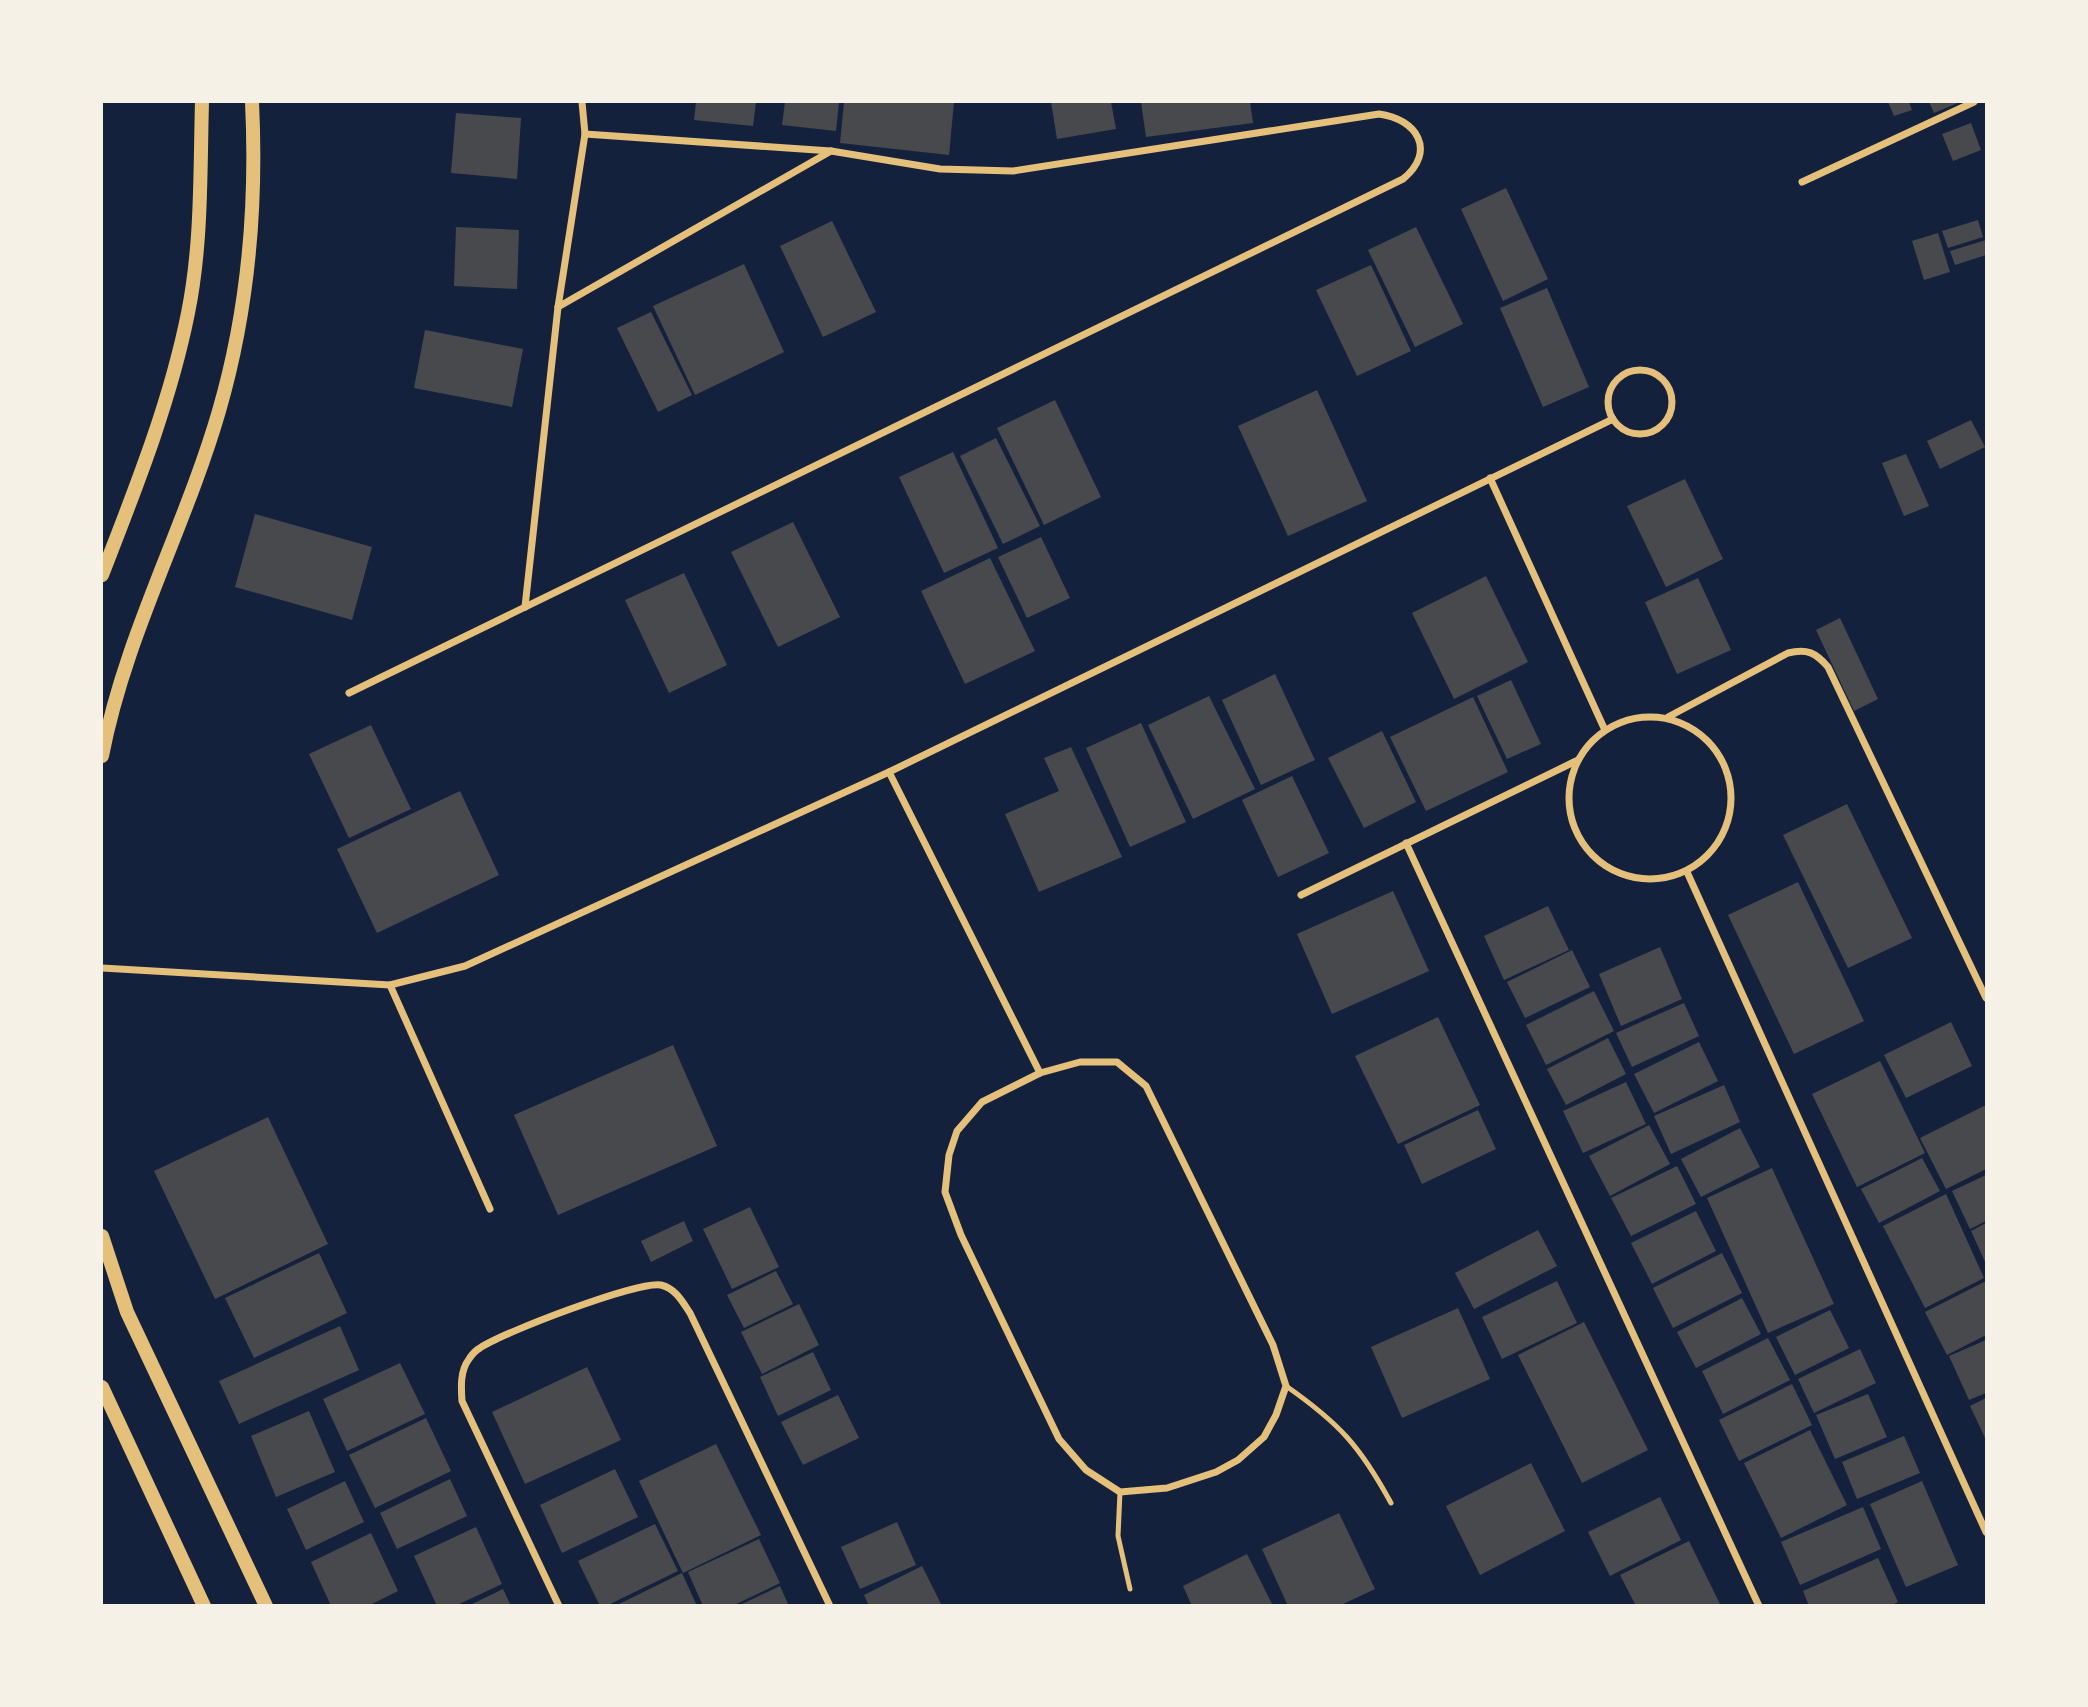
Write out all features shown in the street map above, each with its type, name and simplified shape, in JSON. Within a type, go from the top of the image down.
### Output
[{"type":"main road","points":[[102,575],[146,463],[188,315],[196,257],[202,102]]},
{"type":"main road","points":[[102,756],[115,699],[136,634],[219,411],[238,335],[255,163],[252,102]]},
{"type":"main road","points":[[102,1236],[127,1312],[266,1605]]},
{"type":"main road","points":[[102,1387],[204,1605]]},
{"type":"street","points":[[526,607],[558,307],[585,134],[582,102]]},
{"type":"street","points":[[1802,181],[1974,102]]},
{"type":"street","points":[[349,693],[1403,179],[1418,166],[1422,149],[1410,125],[1397,116],[1379,114],[1013,171],[940,169],[831,151],[585,134]]},
{"type":"street","points":[[558,307],[831,151]]},
{"type":"street","points":[[1642,370],[1655,374],[1670,391],[1670,413],[1655,430],[1631,433],[1613,419],[1608,405],[1610,392],[1617,380],[1628,372],[1642,370]]},
{"type":"street","points":[[102,968],[390,985],[465,966],[889,772],[1613,419]]},
{"type":"street","points":[[1490,478],[1604,728]]},
{"type":"street","points":[[1668,717],[1788,653],[1807,650],[1820,657],[1828,667],[1986,998]]},
{"type":"street","points":[[1301,895],[1576,761],[1604,728],[1635,716],[1668,717],[1704,735],[1727,769],[1732,809],[1717,846],[1687,872],[1654,880],[1620,875],[1592,856],[1573,827],[1568,794],[1576,761]]},
{"type":"street","points":[[889,772],[1040,1073]]},
{"type":"street","points":[[1406,843],[1759,1605]]},
{"type":"street","points":[[1687,872],[1986,1532]]},
{"type":"street","points":[[390,985],[490,1209]]},
{"type":"street","points":[[1080,1062],[1116,1062],[1146,1086],[1273,1345],[1286,1386],[1276,1415],[1264,1437],[1238,1460],[1216,1472],[1167,1488],[1121,1492],[1086,1470],[1059,1439],[961,1235],[945,1192],[949,1155],[957,1130],[982,1102],[1040,1073],[1080,1062]]},
{"type":"street","points":[[558,1605],[462,1401],[461,1381],[466,1362],[480,1348],[540,1322],[639,1285],[657,1284],[673,1289],[690,1313],[830,1605]]},
{"type":"lane","points":[[1286,1386],[1329,1416],[1352,1440],[1391,1503]]},
{"type":"lane","points":[[1121,1492],[1118,1536],[1130,1589]]},
{"type":"building","points":[[696,102],[756,102],[753,126],[694,120]]},
{"type":"building","points":[[785,102],[839,102],[836,131],[782,125]]},
{"type":"building","points":[[844,102],[954,102],[949,155],[840,143]]},
{"type":"building","points":[[1051,102],[1111,102],[1116,129],[1057,139]]},
{"type":"building","points":[[1141,102],[1250,102],[1253,123],[1146,137]]},
{"type":"building","points":[[1888,102],[1909,102],[1912,110],[1894,116]]},
{"type":"building","points":[[1929,102],[1960,102],[1934,113]]},
{"type":"building","points":[[456,113],[521,118],[517,179],[451,173]]},
{"type":"building","points":[[1971,123],[1981,150],[1953,161],[1942,134]]},
{"type":"building","points":[[1506,188],[1548,279],[1503,301],[1461,209]]},
{"type":"building","points":[[1978,220],[1983,237],[1948,248],[1942,231]]},
{"type":"building","points":[[832,221],[876,312],[823,337],[780,246]]},
{"type":"building","points":[[456,227],[519,230],[517,289],[454,286]]},
{"type":"building","points":[[1416,227],[1463,324],[1415,347],[1368,250]]},
{"type":"building","points":[[1938,233],[1950,272],[1924,280],[1912,241]]},
{"type":"building","points":[[1986,240],[1986,255],[1955,265],[1950,251]]},
{"type":"building","points":[[744,264],[784,352],[695,395],[653,306]]},
{"type":"building","points":[[1371,265],[1411,351],[1357,376],[1316,290]]},
{"type":"building","points":[[1547,288],[1589,387],[1543,407],[1500,308]]},
{"type":"building","points":[[651,312],[692,395],[658,412],[617,328]]},
{"type":"building","points":[[425,330],[523,349],[512,407],[414,388]]},
{"type":"building","points":[[1317,390],[1367,501],[1288,536],[1238,426]]},
{"type":"building","points":[[1055,400],[1101,497],[1044,525],[997,428]]},
{"type":"building","points":[[1971,420],[1985,447],[1940,469],[1927,441]]},
{"type":"building","points":[[996,438],[1040,526],[1003,544],[960,456]]},
{"type":"building","points":[[953,452],[998,548],[944,573],[899,477]]},
{"type":"building","points":[[1906,454],[1929,506],[1904,516],[1882,463]]},
{"type":"building","points":[[1685,479],[1723,559],[1666,587],[1627,506]]},
{"type":"building","points":[[255,514],[372,547],[352,620],[235,587]]},
{"type":"building","points":[[793,522],[840,617],[778,647],[731,552]]},
{"type":"building","points":[[1041,537],[1070,598],[1027,618],[998,557]]},
{"type":"building","points":[[990,558],[1035,651],[965,684],[921,591]]},
{"type":"building","points":[[684,573],[727,665],[669,693],[625,600]]},
{"type":"building","points":[[1486,576],[1528,662],[1454,699],[1412,613]]},
{"type":"building","points":[[1698,578],[1731,650],[1677,674],[1645,602]]},
{"type":"building","points":[[1840,618],[1878,699],[1854,711],[1816,630]]},
{"type":"building","points":[[1275,674],[1315,760],[1261,785],[1222,700]]},
{"type":"building","points":[[1511,680],[1541,744],[1507,759],[1477,696]]},
{"type":"building","points":[[1209,696],[1255,789],[1193,819],[1148,725]]},
{"type":"building","points":[[1473,697],[1508,772],[1426,811],[1390,737]]},
{"type":"building","points":[[1141,723],[1186,822],[1130,847],[1086,748]]},
{"type":"building","points":[[371,725],[411,809],[349,838],[309,754]]},
{"type":"building","points":[[1382,731],[1416,802],[1364,828],[1328,758]]},
{"type":"building","points":[[1071,747],[1122,857],[1039,892],[1005,814],[1059,791],[1044,758]]},
{"type":"building","points":[[1292,776],[1329,853],[1278,877],[1242,800]]},
{"type":"building","points":[[460,791],[499,875],[377,933],[337,849]]},
{"type":"building","points":[[1847,804],[1912,938],[1848,968],[1783,835]]},
{"type":"building","points":[[1798,882],[1864,1021],[1794,1054],[1728,915]]},
{"type":"building","points":[[1393,891],[1429,971],[1332,1014],[1297,934]]},
{"type":"building","points":[[1548,906],[1569,950],[1504,980],[1484,936]]},
{"type":"building","points":[[1660,947],[1682,999],[1621,1026],[1599,974]]},
{"type":"building","points":[[1572,950],[1590,987],[1525,1018],[1507,982]]},
{"type":"building","points":[[1594,991],[1614,1031],[1546,1065],[1526,1025]]},
{"type":"building","points":[[1684,1003],[1699,1036],[1632,1067],[1616,1033]]},
{"type":"building","points":[[1438,1017],[1480,1105],[1398,1144],[1355,1056]]},
{"type":"building","points":[[1951,1022],[1972,1066],[1906,1098],[1884,1055]]},
{"type":"building","points":[[1608,1038],[1626,1074],[1566,1105],[1547,1069]]},
{"type":"building","points":[[1699,1042],[1718,1081],[1654,1113],[1634,1074]]},
{"type":"building","points":[[673,1045],[717,1146],[558,1215],[514,1115]]},
{"type":"building","points":[[1880,1061],[1925,1153],[1857,1187],[1812,1094]]},
{"type":"building","points":[[1626,1082],[1646,1124],[1583,1153],[1563,1111]]},
{"type":"building","points":[[1724,1085],[1740,1122],[1671,1154],[1654,1116]]},
{"type":"building","points":[[1986,1105],[1986,1169],[1946,1189],[1920,1138]]},
{"type":"building","points":[[1478,1110],[1496,1149],[1422,1184],[1404,1145]]},
{"type":"building","points":[[268,1117],[328,1244],[215,1299],[154,1171]]},
{"type":"building","points":[[1649,1125],[1670,1164],[1610,1196],[1589,1156]]},
{"type":"building","points":[[1740,1128],[1760,1167],[1701,1197],[1681,1159]]},
{"type":"building","points":[[1922,1158],[1940,1191],[1879,1223],[1861,1189]]},
{"type":"building","points":[[1677,1166],[1696,1204],[1631,1236],[1611,1198]]},
{"type":"building","points":[[1772,1168],[1834,1304],[1768,1333],[1707,1198]]},
{"type":"building","points":[[1986,1175],[1986,1221],[1970,1229],[1952,1191]]},
{"type":"building","points":[[1946,1194],[1984,1278],[1925,1308],[1883,1226]]},
{"type":"building","points":[[750,1207],[779,1267],[732,1289],[703,1229]]},
{"type":"building","points":[[1696,1211],[1716,1251],[1652,1284],[1631,1243]]},
{"type":"building","points":[[684,1221],[693,1241],[651,1262],[641,1241]]},
{"type":"building","points":[[1986,1223],[1986,1264],[1971,1231]]},
{"type":"building","points":[[1538,1230],[1557,1266],[1474,1309],[1455,1273]]},
{"type":"building","points":[[319,1253],[347,1313],[254,1358],[225,1298]]},
{"type":"building","points":[[1722,1253],[1742,1293],[1673,1328],[1653,1288]]},
{"type":"building","points":[[776,1271],[793,1304],[744,1328],[727,1295]]},
{"type":"building","points":[[1557,1281],[1577,1323],[1502,1359],[1482,1317]]},
{"type":"building","points":[[1986,1281],[1986,1335],[1947,1355],[1925,1312]]},
{"type":"building","points":[[1742,1298],[1761,1334],[1696,1368],[1677,1332]]},
{"type":"building","points":[[799,1304],[819,1345],[762,1374],[741,1332]]},
{"type":"building","points":[[1458,1308],[1490,1379],[1402,1418],[1371,1347]]},
{"type":"building","points":[[1830,1310],[1849,1348],[1795,1375],[1776,1337]]},
{"type":"building","points":[[1584,1322],[1648,1450],[1582,1483],[1518,1355]]},
{"type":"building","points":[[340,1326],[359,1370],[239,1424],[219,1381]]},
{"type":"building","points":[[1768,1338],[1790,1380],[1723,1414],[1702,1371]]},
{"type":"building","points":[[1986,1340],[1986,1393],[1969,1400],[1949,1356]]},
{"type":"building","points":[[1860,1349],[1876,1383],[1814,1413],[1798,1379]]},
{"type":"building","points":[[813,1352],[831,1390],[778,1416],[760,1377]]},
{"type":"building","points":[[400,1363],[425,1414],[347,1451],[323,1399]]},
{"type":"building","points":[[587,1367],[621,1440],[525,1484],[492,1412]]},
{"type":"building","points":[[1792,1384],[1812,1425],[1739,1461],[1719,1420]]},
{"type":"building","points":[[1868,1394],[1887,1437],[1835,1459],[1816,1415]]},
{"type":"building","points":[[838,1395],[859,1438],[803,1465],[781,1422]]},
{"type":"building","points":[[1986,1398],[1986,1440],[1970,1406]]},
{"type":"building","points":[[309,1411],[335,1472],[276,1497],[251,1436]]},
{"type":"building","points":[[426,1418],[451,1471],[375,1508],[349,1455]]},
{"type":"building","points":[[1810,1430],[1847,1505],[1781,1538],[1744,1463]]},
{"type":"building","points":[[1904,1436],[1920,1473],[1857,1499],[1842,1462]]},
{"type":"building","points":[[716,1444],[761,1535],[683,1573],[639,1481]]},
{"type":"building","points":[[1531,1463],[1565,1531],[1480,1575],[1446,1506]]},
{"type":"building","points":[[615,1469],[638,1517],[562,1553],[540,1505]]},
{"type":"building","points":[[450,1479],[467,1516],[397,1549],[380,1513]]},
{"type":"building","points":[[345,1481],[364,1522],[306,1550],[287,1509]]},
{"type":"building","points":[[1922,1481],[1958,1565],[1906,1587],[1870,1504]]},
{"type":"building","points":[[1660,1497],[1681,1540],[1610,1576],[1588,1532]]},
{"type":"building","points":[[1863,1507],[1881,1549],[1800,1585],[1781,1542]]},
{"type":"building","points":[[1339,1513],[1375,1589],[1339,1606],[1288,1606],[1262,1549]]},
{"type":"building","points":[[897,1522],[916,1565],[860,1589],[841,1547]]},
{"type":"building","points":[[655,1524],[678,1571],[606,1606],[600,1606],[578,1561]]},
{"type":"building","points":[[476,1527],[502,1584],[455,1606],[437,1606],[414,1556]]},
{"type":"building","points":[[371,1533],[398,1591],[368,1606],[331,1606],[311,1562]]},
{"type":"building","points":[[759,1539],[780,1583],[732,1606],[703,1606],[688,1572]]},
{"type":"building","points":[[1689,1541],[1721,1606],[1636,1606],[1620,1575]]},
{"type":"building","points":[[1247,1554],[1273,1606],[1192,1606],[1183,1586]]},
{"type":"building","points":[[1878,1558],[1898,1602],[1890,1606],[1809,1606],[1803,1591]]},
{"type":"building","points":[[922,1566],[942,1606],[869,1606],[864,1595]]},
{"type":"building","points":[[682,1573],[697,1606],[615,1606]]},
{"type":"building","points":[[780,1586],[789,1606],[738,1606]]},
{"type":"building","points":[[503,1589],[511,1606],[468,1606]]}]
